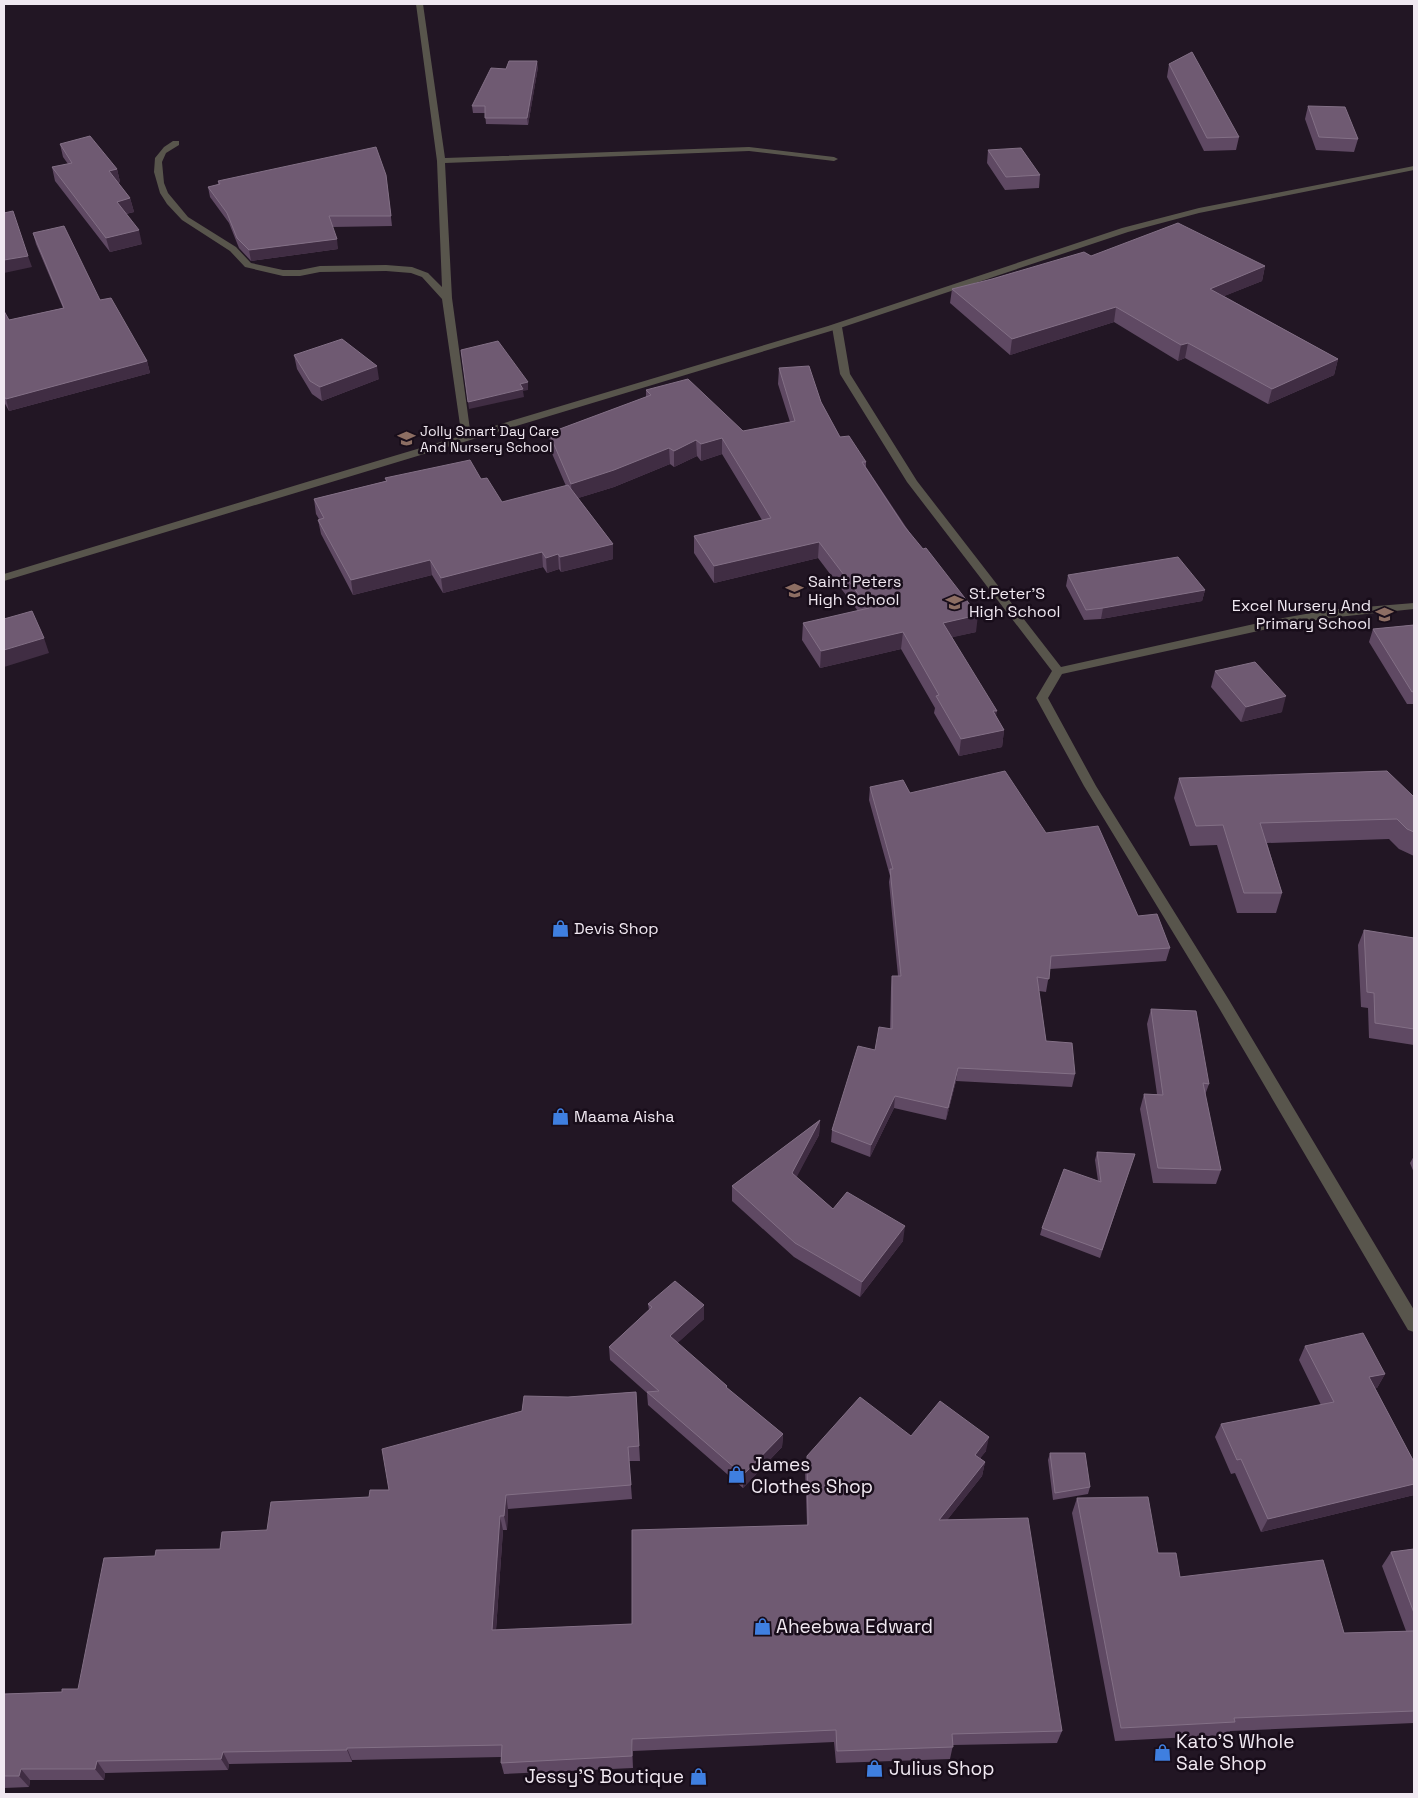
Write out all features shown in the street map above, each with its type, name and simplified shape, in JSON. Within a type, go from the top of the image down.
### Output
[{"type":"street","points":[[419,4],[441,161],[448,298],[466,437]]},
{"type":"street","points":[[176,143],[162,152],[157,162],[158,178],[164,194],[181,215],[202,231],[241,253],[248,265],[283,273],[300,273],[320,269],[386,268],[412,270],[425,274],[448,298]]},
{"type":"street","points":[[441,161],[749,149],[834,159]]},
{"type":"street","points":[[4,578],[166,527],[837,326],[1096,238],[1150,223],[1300,190],[1414,168]]},
{"type":"street","points":[[837,326],[845,374],[912,482],[1058,671]]},
{"type":"street","points":[[1414,606],[1328,614],[1281,622],[1058,671],[1042,698],[1090,786],[1229,1013],[1414,1325]]},
{"type":"building","points":[[1192,52],[1239,137],[1207,138],[1169,64]]},
{"type":"building","points":[[509,61],[537,61],[527,118],[485,118],[485,106],[472,106],[491,68],[506,69]]},
{"type":"building","points":[[1308,106],[1345,107],[1358,139],[1319,137]]},
{"type":"building","points":[[90,136],[117,169],[109,171],[130,198],[117,202],[139,230],[106,238],[52,167],[72,163],[60,144]]},
{"type":"building","points":[[376,147],[386,175],[391,216],[329,216],[337,239],[249,250],[237,238],[227,213],[208,187],[220,184],[218,181]]},
{"type":"building","points":[[1021,148],[1040,175],[1006,177],[988,150]]},
{"type":"building","points":[[13,211],[28,256],[4,260],[4,213]]},
{"type":"building","points":[[1178,223],[1265,266],[1210,289],[1338,359],[1272,389],[1188,343],[1181,345],[1116,307],[1012,339],[952,289],[1084,252],[1091,256]]},
{"type":"building","points":[[64,226],[100,300],[111,298],[147,361],[6,399],[4,396],[4,311],[9,320],[64,308],[33,233]]},
{"type":"building","points":[[342,339],[377,366],[320,387],[310,381],[294,355]]},
{"type":"building","points":[[498,341],[528,382],[520,384],[523,389],[468,402],[461,350]]},
{"type":"building","points":[[809,366],[821,402],[840,437],[849,436],[866,462],[862,462],[904,526],[923,549],[926,548],[978,615],[943,623],[997,711],[993,711],[1004,730],[961,739],[936,696],[939,695],[903,632],[821,651],[803,623],[869,608],[819,542],[714,566],[694,536],[771,518],[722,438],[701,444],[696,440],[674,451],[669,448],[614,470],[571,484],[549,433],[651,395],[646,390],[688,379],[743,431],[795,421],[779,368]]},
{"type":"building","points":[[470,460],[481,479],[487,478],[502,502],[568,485],[613,544],[560,557],[558,554],[546,558],[542,552],[441,578],[430,560],[351,580],[318,520],[324,518],[314,499],[387,481],[385,478]]},
{"type":"building","points":[[1178,557],[1205,590],[1086,610],[1068,575]]},
{"type":"building","points":[[32,611],[44,638],[4,650],[4,619]]},
{"type":"building","points":[[1414,625],[1414,691],[1412,692],[1373,629]]},
{"type":"building","points":[[1255,662],[1286,696],[1246,707],[1215,671]]},
{"type":"building","points":[[1005,771],[1046,833],[1098,826],[1138,916],[1157,914],[1170,948],[1051,956],[1049,979],[1037,977],[1046,1041],[1072,1043],[1075,1074],[958,1068],[948,1108],[895,1096],[871,1145],[832,1130],[858,1046],[875,1050],[879,1027],[892,1029],[892,976],[901,976],[890,869],[893,869],[870,787],[903,780],[910,793]]},
{"type":"building","points":[[1387,771],[1414,797],[1414,832],[1407,829],[1397,819],[1260,823],[1282,893],[1244,893],[1223,825],[1196,826],[1179,778]]},
{"type":"building","points":[[1364,930],[1414,938],[1414,1029],[1375,1023],[1374,993],[1367,992]]},
{"type":"building","points":[[1151,1009],[1196,1011],[1209,1084],[1203,1083],[1221,1170],[1158,1168],[1144,1094],[1163,1095]]},
{"type":"building","points":[[820,1120],[792,1173],[833,1209],[847,1192],[905,1226],[862,1282],[795,1243],[732,1186]]},
{"type":"building","points":[[1097,1152],[1135,1154],[1102,1250],[1042,1228],[1064,1169],[1101,1182]]},
{"type":"building","points":[[675,1281],[704,1305],[670,1336],[726,1387],[783,1434],[743,1475],[647,1392],[659,1391],[609,1347],[652,1307],[648,1304]]},
{"type":"building","points":[[1363,1333],[1385,1374],[1369,1377],[1414,1462],[1414,1484],[1268,1519],[1241,1459],[1237,1460],[1221,1424],[1334,1402],[1305,1346]]},
{"type":"building","points":[[636,1392],[639,1446],[628,1447],[631,1485],[506,1495],[504,1516],[500,1516],[492,1630],[632,1624],[632,1530],[808,1525],[807,1456],[860,1397],[911,1436],[940,1401],[989,1437],[975,1455],[985,1462],[939,1520],[1028,1518],[1062,1731],[952,1734],[953,1747],[837,1751],[836,1730],[632,1739],[632,1756],[501,1763],[502,1745],[223,1752],[221,1759],[97,1761],[95,1769],[21,1769],[19,1776],[4,1776],[4,1694],[62,1692],[62,1689],[78,1689],[104,1558],[155,1556],[156,1550],[220,1549],[222,1532],[267,1530],[271,1502],[369,1497],[370,1490],[389,1490],[382,1449],[522,1411],[524,1396],[568,1397]]},
{"type":"building","points":[[1050,1453],[1085,1453],[1090,1487],[1055,1493]]},
{"type":"building","points":[[1148,1497],[1158,1553],[1176,1553],[1180,1577],[1323,1560],[1344,1633],[1414,1631],[1414,1711],[1234,1718],[1235,1722],[1121,1728],[1077,1498]]},
{"type":"building","points":[[1414,1549],[1414,1613],[1391,1552]]},
{"type":"place","name":"Jolly Smart Day Care And Nursery School","points":[[406,439]]},
{"type":"place","name":"Saint Peters High School","points":[[794,590]]},
{"type":"place","name":"St.Peter'S High School","points":[[955,602]]},
{"type":"place","name":"Excel Nursery And Primary School","points":[[1385,614]]},
{"type":"place","name":"Devis Shop","points":[[560,928]]},
{"type":"place","name":"Maama Aisha","points":[[560,1116]]},
{"type":"place","name":"James Clothes Shop","points":[[737,1475]]},
{"type":"place","name":"Aheebwa Edward","points":[[762,1626]]},
{"type":"place","name":"Kato'S Whole Sale Shop","points":[[1162,1752]]},
{"type":"place","name":"Julius Shop","points":[[875,1768]]},
{"type":"place","name":"Jessy'S Boutique","points":[[698,1776]]}]
